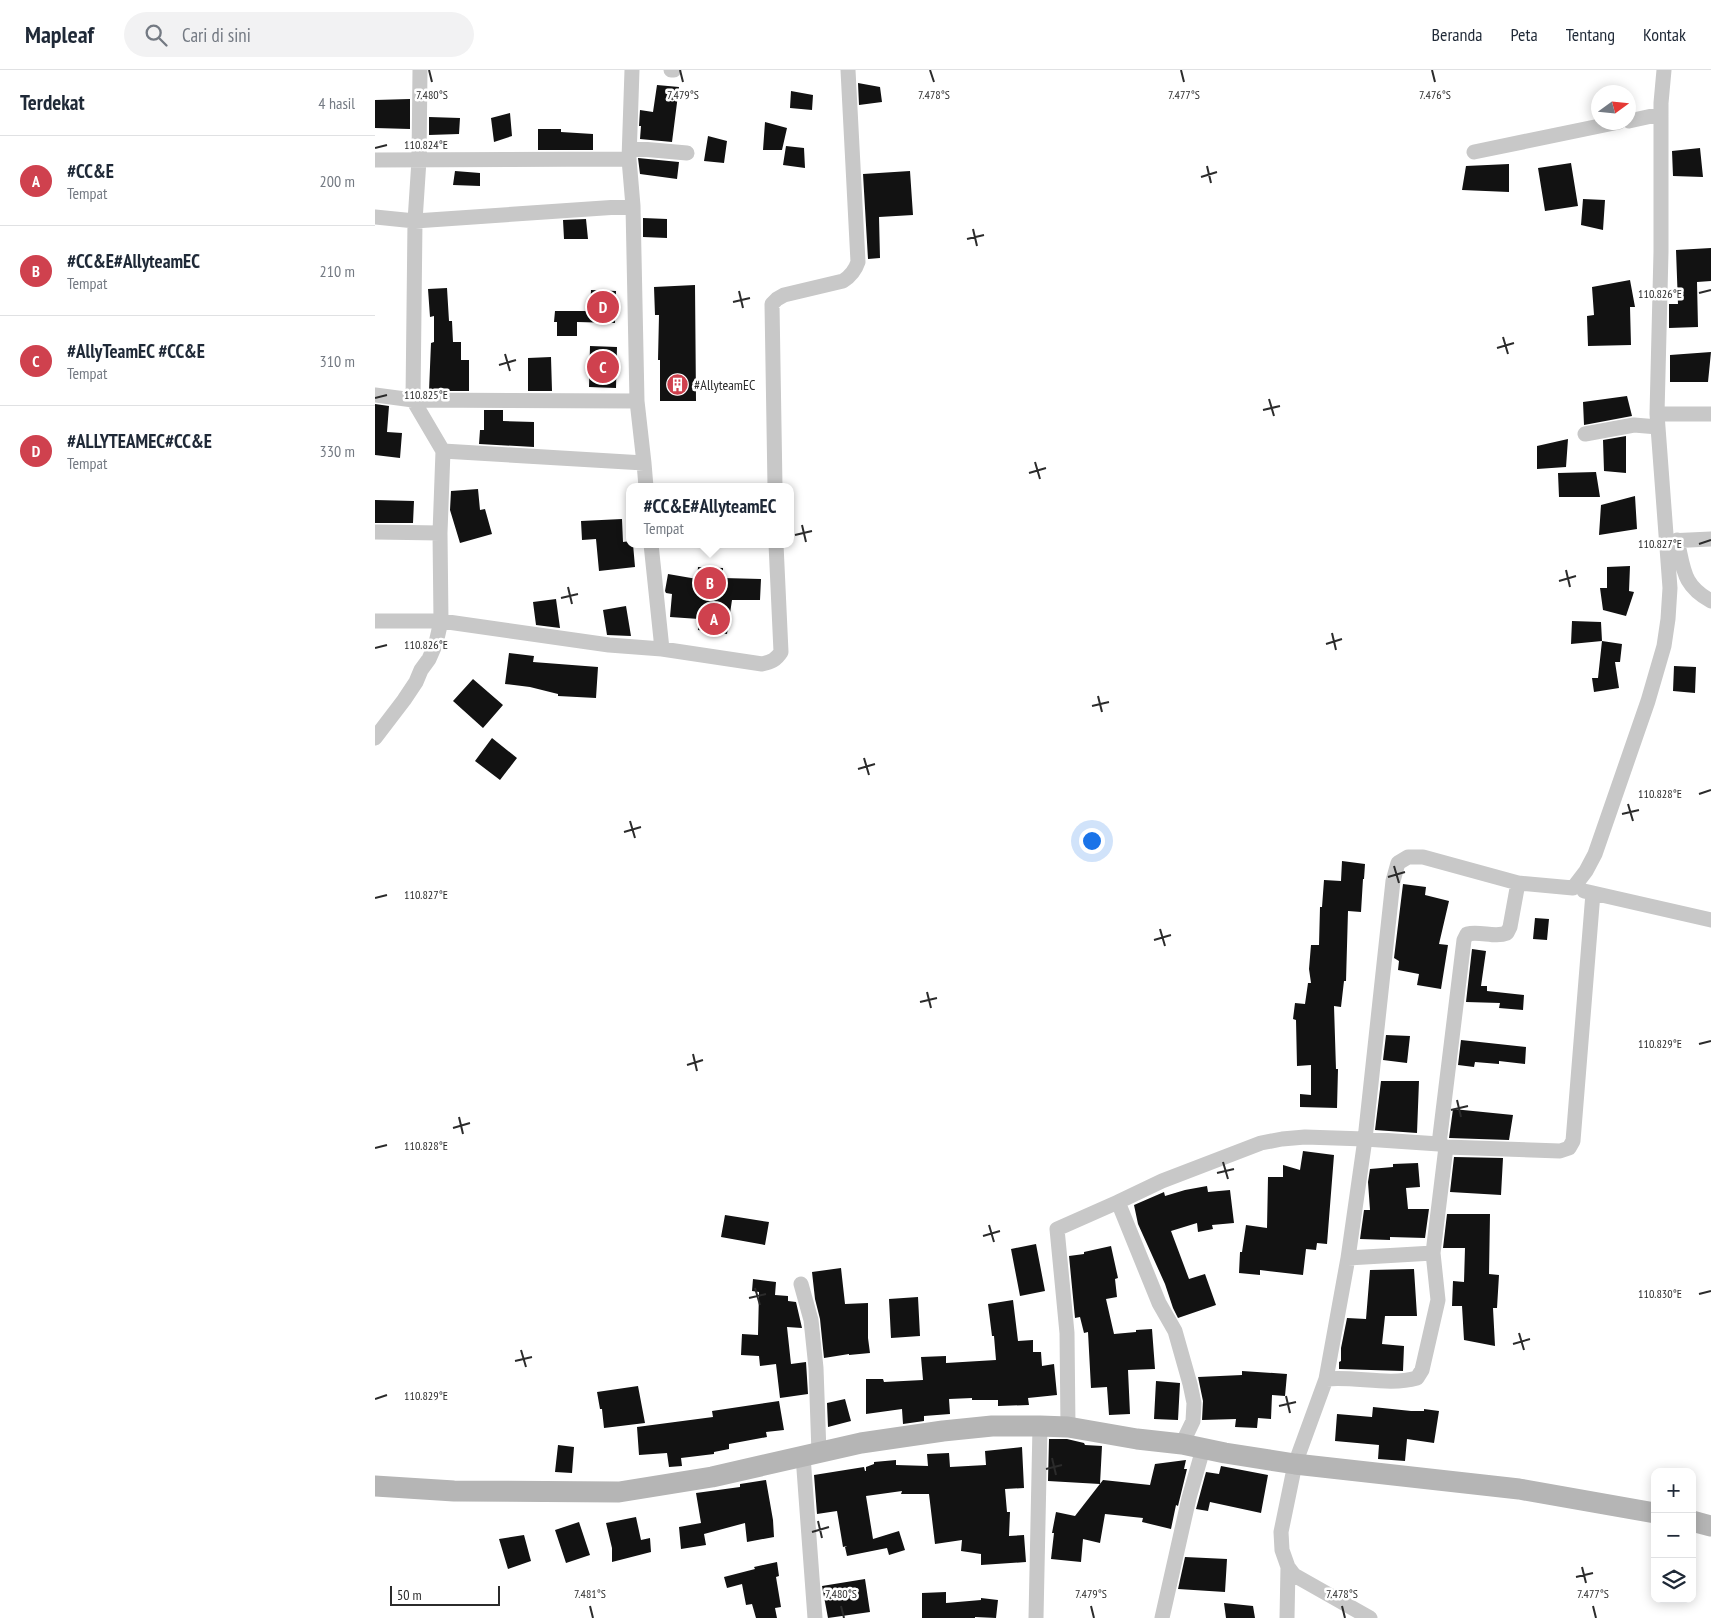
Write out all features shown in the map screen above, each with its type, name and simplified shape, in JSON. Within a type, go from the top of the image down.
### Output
[{"type":"street","points":[[375,738],[404,700],[429,659],[436,643],[441,621],[440,533],[443,451],[413,400],[415,220],[419,160],[420,70]]},
{"type":"street","points":[[633,70],[629,154],[633,206],[637,401],[646,483]]},
{"type":"street","points":[[775,483],[772,304],[784,295],[843,281],[855,270],[858,262],[849,70]]},
{"type":"street","points":[[1573,888],[1586,871],[1595,854],[1657,672],[1668,620],[1672,540],[1657,420],[1661,252],[1661,114],[1664,70]]},
{"type":"street","points":[[1636,119],[1661,114]]},
{"type":"street","points":[[1473,152],[1591,128]]},
{"type":"street","points":[[375,160],[687,153]]},
{"type":"street","points":[[375,217],[415,220],[633,206]]},
{"type":"street","points":[[375,395],[413,400],[637,401]]},
{"type":"street","points":[[1585,434],[1657,420],[1711,414]]},
{"type":"street","points":[[443,451],[644,463]]},
{"type":"street","points":[[375,532],[440,533]]},
{"type":"street","points":[[1672,540],[1711,539]]},
{"type":"street","points":[[1672,540],[1686,579],[1694,589],[1711,601]]},
{"type":"street","points":[[651,548],[662,649]]},
{"type":"street","points":[[375,622],[441,621],[609,645],[662,649],[762,664],[777,659],[781,652],[776,548]]},
{"type":"street","points":[[1287,1618],[1288,1567],[1282,1550],[1281,1532],[1295,1464],[1326,1379],[1348,1258],[1365,1139],[1393,881],[1398,863],[1408,857],[1423,856],[1518,883],[1573,888],[1711,920]]},
{"type":"street","points":[[1326,1379],[1405,1381],[1417,1378],[1422,1370],[1439,1300],[1433,1253],[1464,940],[1467,934],[1474,932],[1501,936],[1507,933],[1510,927],[1518,883]]},
{"type":"street","points":[[1068,1427],[1067,1333],[1057,1229],[1162,1181],[1261,1144],[1282,1139],[1305,1137],[1561,1150],[1569,1148],[1573,1142],[1593,893]]},
{"type":"street","points":[[1118,1202],[1159,1303],[1175,1331],[1190,1384],[1194,1403],[1193,1421],[1182,1444]]},
{"type":"street","points":[[1348,1258],[1433,1253]]},
{"type":"street","points":[[801,1284],[811,1320],[816,1368],[811,1455],[815,1618]]},
{"type":"street","points":[[375,1486],[454,1491],[619,1492],[712,1477],[861,1443],[992,1426],[1041,1426],[1068,1427],[1137,1439],[1182,1444],[1295,1464],[1519,1490],[1651,1512]]},
{"type":"street","points":[[1036,1618],[1041,1426]]},
{"type":"street","points":[[1162,1618],[1189,1498],[1203,1449]]},
{"type":"street","points":[[1696,1522],[1711,1526]]},
{"type":"street","points":[[1288,1567],[1305,1582],[1370,1618]]},
{"type":"building","points":[[858,83],[880,87],[882,102],[859,105]]},
{"type":"building","points":[[657,85],[679,87],[672,142],[640,139],[640,110],[653,112]]},
{"type":"building","points":[[791,91],[813,95],[812,110],[790,108]]},
{"type":"building","points":[[410,99],[410,129],[375,128],[375,100]]},
{"type":"building","points":[[510,113],[512,136],[494,142],[491,118]]},
{"type":"building","points":[[429,117],[460,118],[459,134],[429,135]]},
{"type":"building","points":[[765,122],[787,128],[782,150],[763,150]]},
{"type":"building","points":[[538,129],[561,129],[561,132],[593,134],[593,150],[538,150]]},
{"type":"building","points":[[708,136],[727,141],[724,163],[704,161]]},
{"type":"building","points":[[786,146],[804,148],[805,168],[783,165]]},
{"type":"building","points":[[1700,148],[1703,177],[1673,176],[1672,151]]},
{"type":"building","points":[[638,158],[679,162],[677,179],[640,174]]},
{"type":"building","points":[[1571,163],[1578,206],[1545,211],[1538,168]]},
{"type":"building","points":[[1509,164],[1509,192],[1462,190],[1466,166]]},
{"type":"building","points":[[455,171],[480,173],[480,186],[453,185]]},
{"type":"building","points":[[910,171],[913,215],[879,217],[880,258],[868,259],[863,174]]},
{"type":"building","points":[[1583,199],[1605,200],[1603,230],[1581,225]]},
{"type":"building","points":[[643,218],[667,219],[667,238],[643,237]]},
{"type":"building","points":[[586,219],[588,239],[564,239],[563,220]]},
{"type":"building","points":[[1711,248],[1711,281],[1697,282],[1698,327],[1669,328],[1669,304],[1678,304],[1676,250]]},
{"type":"building","points":[[1630,280],[1635,307],[1630,307],[1631,345],[1588,346],[1587,316],[1594,315],[1592,287]]},
{"type":"building","points":[[695,285],[696,401],[660,401],[660,360],[658,360],[659,315],[655,315],[654,287]]},
{"type":"building","points":[[447,288],[449,321],[452,321],[453,342],[461,342],[461,360],[469,360],[469,391],[429,391],[431,343],[434,342],[434,316],[430,317],[428,289]]},
{"type":"building","points":[[591,290],[616,291],[615,323],[577,322],[577,336],[557,336],[557,322],[554,322],[555,311],[590,311]]},
{"type":"building","points":[[590,346],[617,347],[616,388],[589,387]]},
{"type":"building","points":[[1711,352],[1708,382],[1670,382],[1670,355]]},
{"type":"building","points":[[551,357],[552,391],[528,391],[528,358]]},
{"type":"building","points":[[1627,396],[1632,416],[1584,425],[1583,402]]},
{"type":"building","points":[[375,404],[389,406],[387,432],[402,433],[400,458],[375,455]]},
{"type":"building","points":[[484,410],[503,410],[503,421],[534,422],[534,447],[479,444],[480,430],[484,430]]},
{"type":"building","points":[[1626,436],[1626,473],[1604,471],[1603,440]]},
{"type":"building","points":[[1568,439],[1566,467],[1537,469],[1537,446]]},
{"type":"building","points":[[1596,472],[1600,497],[1559,497],[1558,473]]},
{"type":"building","points":[[478,489],[480,510],[485,509],[492,534],[460,543],[450,510],[451,491]]},
{"type":"building","points":[[1635,496],[1637,529],[1599,535],[1601,505]]},
{"type":"building","points":[[375,500],[414,501],[413,523],[375,523]]},
{"type":"building","points":[[622,519],[623,542],[626,542],[626,548],[633,548],[635,567],[599,571],[596,539],[582,540],[581,521]]},
{"type":"building","points":[[1630,566],[1629,591],[1634,592],[1626,616],[1603,610],[1600,588],[1607,588],[1607,567]]},
{"type":"building","points":[[698,567],[723,568],[723,578],[761,579],[760,600],[732,600],[727,634],[698,630],[699,619],[670,617],[672,594],[665,591],[668,574],[697,579]]},
{"type":"building","points":[[556,599],[560,628],[536,625],[533,602]]},
{"type":"building","points":[[626,606],[631,636],[607,635],[603,610]]},
{"type":"building","points":[[1572,621],[1601,622],[1602,641],[1571,644]]},
{"type":"building","points":[[1602,641],[1622,644],[1620,662],[1615,662],[1619,688],[1594,692],[1592,678],[1598,678]]},
{"type":"building","points":[[509,653],[534,656],[533,662],[598,667],[596,698],[558,696],[558,694],[530,687],[505,684]]},
{"type":"building","points":[[1674,666],[1696,667],[1695,693],[1673,691]]},
{"type":"building","points":[[473,679],[503,705],[483,728],[453,701]]},
{"type":"building","points":[[492,738],[517,758],[500,780],[475,761]]},
{"type":"building","points":[[1342,861],[1365,864],[1361,912],[1348,911],[1346,981],[1344,981],[1341,1007],[1334,1006],[1336,1069],[1338,1069],[1337,1108],[1300,1107],[1300,1094],[1311,1095],[1311,1065],[1297,1066],[1296,1020],[1293,1019],[1295,1003],[1305,1004],[1308,983],[1311,983],[1309,969],[1311,945],[1319,945],[1320,907],[1322,907],[1324,880],[1341,881]]},
{"type":"building","points":[[1403,884],[1426,887],[1425,895],[1449,901],[1439,944],[1448,945],[1441,989],[1417,985],[1419,974],[1398,970],[1399,961],[1394,958]]},
{"type":"building","points":[[1535,918],[1549,919],[1547,940],[1533,939]]},
{"type":"building","points":[[1472,949],[1486,951],[1481,986],[1487,986],[1487,991],[1524,995],[1523,1010],[1499,1008],[1500,1003],[1466,1002]]},
{"type":"building","points":[[1386,1035],[1410,1036],[1407,1063],[1383,1060]]},
{"type":"building","points":[[1461,1040],[1526,1047],[1525,1064],[1499,1061],[1499,1064],[1475,1062],[1474,1067],[1458,1065]]},
{"type":"building","points":[[1381,1081],[1419,1081],[1417,1133],[1375,1130]]},
{"type":"building","points":[[1453,1109],[1513,1115],[1509,1140],[1449,1138]]},
{"type":"building","points":[[1303,1151],[1334,1155],[1327,1244],[1317,1243],[1316,1250],[1306,1249],[1303,1275],[1260,1270],[1260,1275],[1239,1273],[1240,1252],[1242,1252],[1246,1225],[1267,1228],[1268,1177],[1283,1177],[1283,1165],[1300,1170]]},
{"type":"building","points":[[1454,1157],[1503,1158],[1501,1195],[1450,1192]]},
{"type":"building","points":[[1418,1163],[1420,1187],[1406,1188],[1408,1209],[1429,1209],[1425,1238],[1390,1237],[1390,1240],[1360,1239],[1364,1210],[1370,1210],[1368,1182],[1370,1169],[1393,1167],[1393,1164]]},
{"type":"building","points":[[1207,1186],[1208,1192],[1230,1190],[1234,1223],[1212,1225],[1213,1229],[1198,1232],[1197,1223],[1171,1231],[1189,1279],[1205,1274],[1216,1305],[1178,1318],[1138,1224],[1134,1205],[1164,1192],[1165,1196]]},
{"type":"building","points":[[1447,1214],[1490,1214],[1489,1274],[1499,1275],[1497,1308],[1493,1308],[1495,1346],[1464,1340],[1462,1306],[1452,1306],[1453,1281],[1464,1282],[1465,1248],[1443,1248]]},
{"type":"building","points":[[725,1215],[769,1222],[765,1245],[721,1237]]},
{"type":"building","points":[[1036,1244],[1045,1291],[1020,1296],[1011,1249]]},
{"type":"building","points":[[1111,1246],[1118,1278],[1115,1279],[1117,1297],[1106,1299],[1114,1334],[1152,1329],[1155,1369],[1128,1370],[1130,1414],[1109,1415],[1107,1387],[1091,1388],[1088,1332],[1084,1333],[1080,1317],[1075,1318],[1069,1256],[1084,1254],[1084,1252]]},
{"type":"building","points":[[841,1268],[845,1304],[868,1303],[870,1353],[824,1358],[812,1272]]},
{"type":"building","points":[[1414,1269],[1417,1316],[1385,1316],[1382,1344],[1404,1346],[1403,1371],[1339,1369],[1347,1318],[1366,1319],[1370,1270]]},
{"type":"building","points":[[753,1279],[776,1282],[775,1295],[788,1296],[788,1301],[796,1302],[802,1328],[787,1327],[791,1364],[806,1362],[808,1394],[780,1398],[776,1364],[760,1366],[759,1356],[741,1355],[742,1334],[758,1335],[759,1292],[752,1291]]},
{"type":"building","points":[[918,1297],[920,1336],[891,1338],[889,1299]]},
{"type":"building","points":[[1013,1300],[1018,1341],[1033,1340],[1033,1352],[1041,1352],[1042,1366],[1054,1364],[1057,1395],[1028,1398],[1029,1405],[998,1406],[998,1400],[949,1399],[950,1414],[924,1416],[924,1421],[903,1424],[902,1409],[866,1414],[866,1379],[883,1379],[884,1382],[923,1380],[921,1357],[946,1356],[946,1363],[996,1360],[988,1304]]},
{"type":"building","points":[[1242,1371],[1287,1374],[1285,1396],[1272,1395],[1271,1419],[1258,1418],[1257,1428],[1235,1427],[1236,1419],[1202,1420],[1203,1401],[1198,1377],[1242,1375]]},
{"type":"building","points":[[1156,1381],[1180,1383],[1178,1420],[1154,1419]]},
{"type":"building","points":[[638,1386],[645,1423],[604,1428],[602,1409],[600,1409],[597,1392]]},
{"type":"building","points":[[845,1399],[851,1421],[828,1427],[827,1403]]},
{"type":"building","points":[[779,1401],[784,1430],[766,1432],[767,1437],[729,1444],[729,1449],[714,1452],[714,1454],[681,1458],[682,1466],[669,1467],[667,1453],[639,1455],[637,1427],[713,1417],[712,1411]]},
{"type":"building","points":[[1373,1407],[1411,1411],[1424,1411],[1424,1409],[1439,1411],[1434,1443],[1407,1439],[1405,1461],[1378,1459],[1379,1445],[1335,1441],[1337,1414],[1372,1417]]},
{"type":"building","points":[[1049,1439],[1067,1439],[1084,1443],[1085,1445],[1102,1446],[1100,1484],[1048,1481]]},
{"type":"building","points":[[558,1445],[574,1447],[572,1473],[555,1472]]},
{"type":"building","points":[[1022,1447],[1024,1488],[1005,1489],[1007,1512],[1010,1512],[1009,1536],[1024,1535],[1026,1562],[981,1565],[981,1554],[961,1551],[962,1540],[935,1544],[929,1494],[901,1494],[902,1491],[866,1496],[873,1539],[899,1531],[905,1550],[889,1555],[887,1548],[847,1556],[845,1547],[847,1546],[843,1547],[837,1511],[817,1514],[814,1475],[864,1467],[866,1471],[866,1467],[874,1464],[874,1462],[896,1460],[896,1465],[928,1466],[927,1454],[949,1453],[950,1467],[986,1465],[985,1451]]},
{"type":"building","points":[[1186,1460],[1184,1469],[1187,1469],[1171,1529],[1142,1522],[1143,1518],[1105,1514],[1100,1543],[1083,1539],[1081,1562],[1051,1559],[1054,1533],[1052,1533],[1056,1512],[1075,1516],[1103,1480],[1150,1485],[1155,1464]]},
{"type":"building","points":[[1221,1466],[1268,1475],[1261,1513],[1210,1502],[1208,1511],[1196,1509],[1206,1472],[1219,1474]]},
{"type":"building","points":[[766,1480],[774,1537],[747,1542],[745,1523],[704,1534],[706,1545],[681,1549],[679,1527],[701,1523],[696,1493],[740,1487],[740,1484]]},
{"type":"building","points":[[636,1517],[641,1540],[650,1538],[651,1552],[612,1562],[612,1548],[606,1523]]},
{"type":"building","points":[[579,1522],[590,1555],[566,1563],[555,1530]]},
{"type":"building","points":[[524,1535],[531,1561],[508,1569],[499,1539]]},
{"type":"building","points":[[1185,1557],[1227,1559],[1225,1592],[1178,1589]]},
{"type":"building","points":[[777,1562],[779,1576],[776,1577],[781,1607],[775,1608],[777,1618],[756,1618],[752,1604],[746,1605],[742,1584],[727,1588],[724,1577]]},
{"type":"building","points":[[865,1579],[870,1612],[828,1618],[822,1586]]},
{"type":"building","points":[[946,1592],[946,1603],[981,1600],[981,1598],[998,1600],[996,1618],[922,1618],[922,1593]]},
{"type":"building","points":[[1224,1603],[1253,1606],[1255,1618],[1226,1618]]},
{"type":"place","name":"#ALLYTEAMEC#CC&E","points":[[603,307]]},
{"type":"place","name":"#AllyTeamEC #CC&E","points":[[603,367]]},
{"type":"place","name":"#AllyteamEC","points":[[678,385]]},
{"type":"place","name":"#CC&E#AllyteamEC","points":[[710,583]]},
{"type":"place","name":"#CC&E","points":[[714,619]]}]
